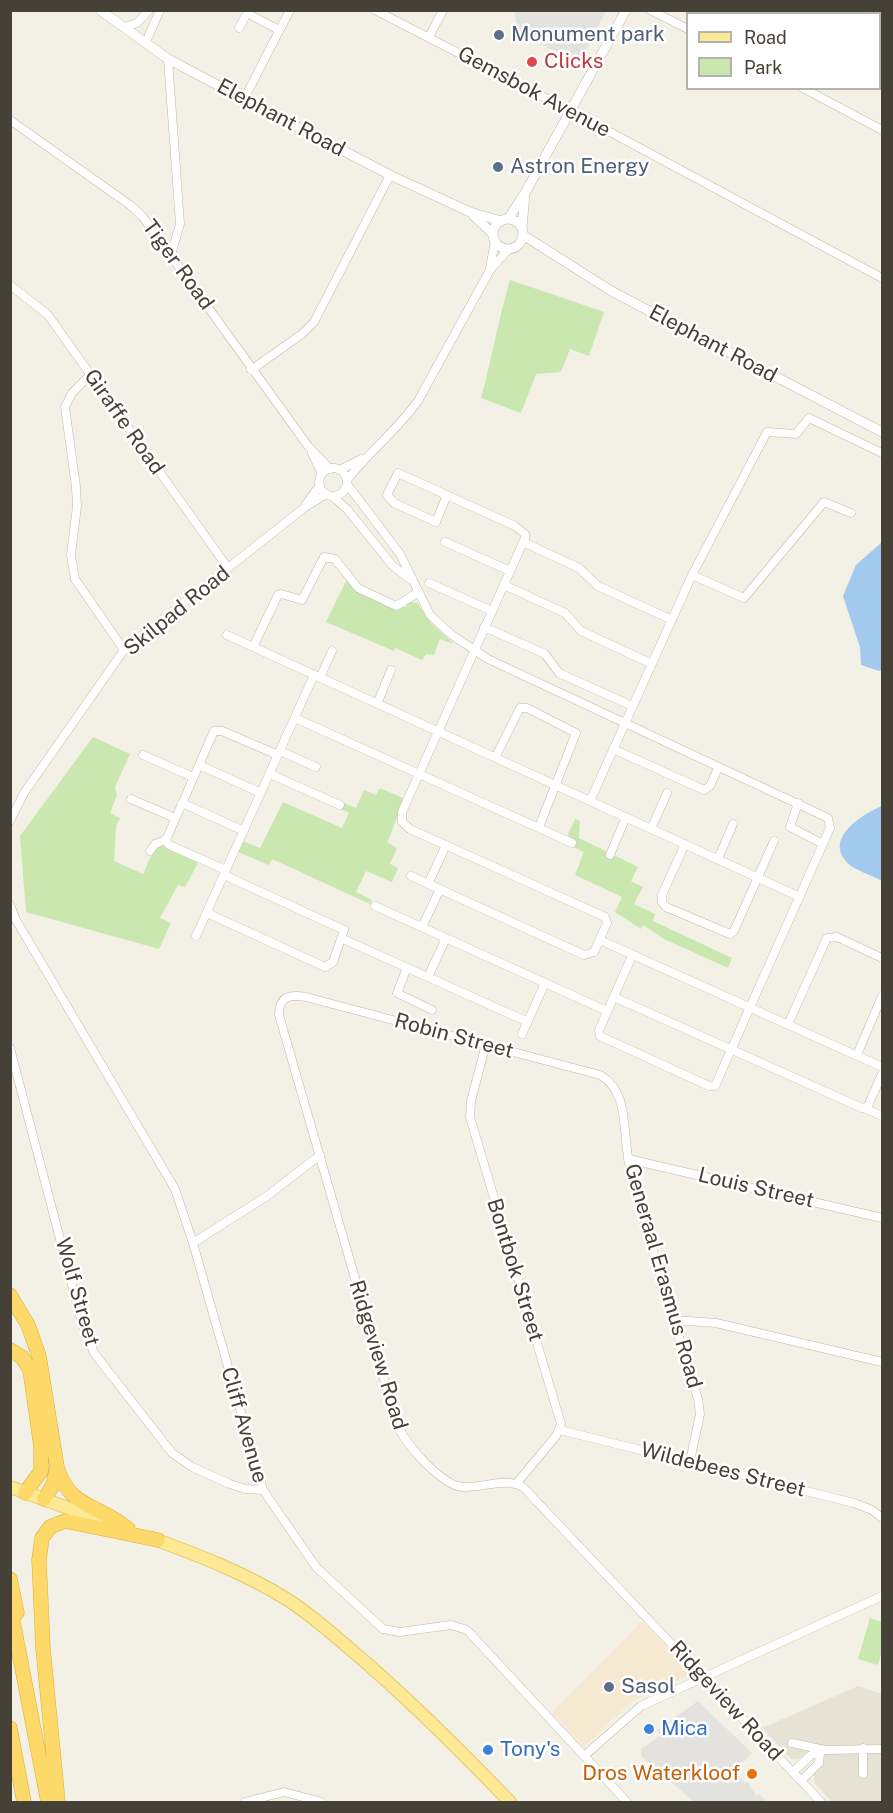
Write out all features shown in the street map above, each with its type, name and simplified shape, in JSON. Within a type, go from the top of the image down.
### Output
[{"type":"highway","points":[[10,1295],[28,1325],[39,1356],[57,1467],[63,1484],[75,1499],[112,1517],[128,1529]]},
{"type":"highway","points":[[10,1350],[22,1357],[30,1371],[41,1447],[41,1472],[18,1490]]},
{"type":"highway","points":[[44,1499],[53,1485],[57,1467]]},
{"type":"highway","points":[[58,1803],[43,1636],[39,1560],[42,1538],[50,1527],[65,1521],[158,1540]]},
{"type":"highway","points":[[10,1580],[29,1679],[30,1711]]},
{"type":"highway","points":[[10,1606],[48,1803]]},
{"type":"highway","points":[[10,1728],[24,1803]]},
{"type":"main road","points":[[18,1490],[158,1540],[246,1577],[313,1618],[428,1718],[510,1803]]},
{"type":"street","name":"Elephant Road","points":[[100,10],[168,59],[390,175],[470,212],[504,220]]},
{"type":"street","points":[[125,27],[137,23],[149,10]]},
{"type":"street","points":[[146,42],[160,10]]},
{"type":"street","points":[[244,99],[290,10]]},
{"type":"street","name":"Gemsbok Avenue","points":[[375,10],[571,111],[882,278]]},
{"type":"street","points":[[429,37],[443,10]]},
{"type":"street","points":[[490,270],[494,237],[504,220],[525,194],[626,10]]},
{"type":"street","points":[[650,10],[686,28]]},
{"type":"street","points":[[239,28],[248,12],[279,30]]},
{"type":"street","points":[[168,59],[180,224],[171,255]]},
{"type":"street","points":[[807,90],[882,130]]},
{"type":"street","name":"Tiger Road","points":[[10,120],[130,204],[148,223],[308,446],[330,469]]},
{"type":"street","points":[[252,370],[302,334],[314,322],[390,175]]},
{"type":"street","points":[[329,495],[343,492],[346,482],[365,456],[403,421],[427,388],[490,270],[514,247],[522,232],[525,194]]},
{"type":"street","name":"Elephant Road","points":[[470,212],[494,237]]},
{"type":"street","points":[[504,220],[516,222],[522,232]]},
{"type":"street","name":"Elephant Road","points":[[522,232],[546,250],[613,292],[882,432]]},
{"type":"street","points":[[494,237],[501,247],[514,247]]},
{"type":"street","name":"Elephant Road","points":[[514,247],[546,250]]},
{"type":"street","name":"Giraffe Road","points":[[10,285],[48,315],[228,568]]},
{"type":"street","points":[[91,374],[69,396],[65,407],[76,498],[71,567],[75,579],[124,650]]},
{"type":"street","points":[[590,801],[692,575],[766,432],[796,434],[809,418],[882,453]]},
{"type":"street","name":"Tiger Road","points":[[308,446],[322,474]]},
{"type":"street","points":[[365,456],[340,470],[330,469],[322,474],[320,484],[329,495],[347,509],[392,565],[411,580]]},
{"type":"street","points":[[340,470],[346,482],[400,554],[423,605],[440,625],[474,651],[828,818],[830,828],[718,1083],[709,1086],[600,1036],[599,1030],[632,956]]},
{"type":"street","points":[[411,876],[584,955],[592,955],[607,923],[605,917],[410,829],[402,822],[402,812],[525,534],[515,526],[447,495],[398,473],[387,495],[394,503],[436,522],[447,495]]},
{"type":"street","name":"Skilpad Road","points":[[304,508],[320,484]]},
{"type":"street","name":"Skilpad Road","points":[[10,821],[32,779],[124,650],[304,508],[329,495]]},
{"type":"street","points":[[692,575],[744,598],[824,502],[851,513]]},
{"type":"street","points":[[446,542],[510,571]]},
{"type":"street","points":[[523,542],[579,568],[598,586],[672,620]]},
{"type":"street","points":[[253,647],[278,595],[302,600],[324,557],[335,559],[358,588],[396,606],[417,593]]},
{"type":"street","points":[[429,583],[492,611]]},
{"type":"street","points":[[504,585],[565,613],[581,631],[652,664]]},
{"type":"street","points":[[484,627],[545,654],[559,673],[632,706]]},
{"type":"street","points":[[226,635],[800,897]]},
{"type":"street","points":[[196,936],[295,718],[332,651]]},
{"type":"street","points":[[377,704],[391,670]]},
{"type":"street","points":[[495,758],[518,711],[527,708],[576,733],[539,827]]},
{"type":"street","points":[[295,718],[572,843]]},
{"type":"street","points":[[150,851],[154,844],[166,840],[216,730],[316,767]]},
{"type":"street","points":[[613,749],[704,790],[708,789],[718,768]]},
{"type":"street","points":[[143,754],[193,777]]},
{"type":"street","points":[[199,765],[261,793]]},
{"type":"street","points":[[270,774],[340,805]]},
{"type":"street","points":[[651,829],[667,793]]},
{"type":"street","points":[[131,800],[175,819]]},
{"type":"street","points":[[182,803],[244,831]]},
{"type":"street","points":[[798,803],[790,827],[823,844]]},
{"type":"street","points":[[610,855],[626,817]]},
{"type":"street","points":[[718,860],[733,824]]},
{"type":"street","points":[[166,840],[169,845],[340,927],[344,930],[343,939],[333,962],[325,967],[207,913]]},
{"type":"street","points":[[685,844],[662,895],[662,902],[666,907],[730,933],[734,931],[774,841]]},
{"type":"street","points":[[428,884],[446,845]]},
{"type":"street","points":[[422,927],[440,889]]},
{"type":"street","name":"Cliff Avenue","points":[[10,905],[13,922],[169,1176],[193,1243],[263,1490],[316,1567],[375,1623],[393,1632],[443,1625],[463,1628],[627,1803]]},
{"type":"street","points":[[375,906],[607,1011]]},
{"type":"street","points":[[788,1024],[827,938],[837,937],[882,958]]},
{"type":"street","points":[[428,977],[446,938]]},
{"type":"street","points":[[343,939],[528,1022]]},
{"type":"street","points":[[600,940],[882,1066]]},
{"type":"street","points":[[407,968],[398,993],[432,1010]]},
{"type":"street","points":[[522,1034],[545,983]]},
{"type":"street","name":"Robin Street","points":[[285,998],[295,995],[306,997],[600,1075],[618,1090]]},
{"type":"street","points":[[856,1055],[882,996]]},
{"type":"street","name":"Ridgeview Road","points":[[285,998],[280,1004],[279,1015],[400,1433],[408,1445],[437,1472],[458,1486],[516,1484],[523,1487],[821,1803]]},
{"type":"street","points":[[614,998],[882,1116]]},
{"type":"street","name":"Bontbok Street","points":[[486,1044],[471,1101],[470,1117],[559,1419],[560,1430]]},
{"type":"street","name":"Wolf Street","points":[[10,1048],[82,1323],[94,1353],[155,1433],[181,1462],[245,1489],[263,1490]]},
{"type":"street","points":[[864,1108],[882,1074]]},
{"type":"street","name":"Generaal Erasmus Road","points":[[618,1090],[628,1159],[698,1399],[700,1414],[690,1461]]},
{"type":"street","points":[[193,1243],[267,1196],[320,1155]]},
{"type":"street","name":"Louis Street","points":[[628,1159],[882,1218]]},
{"type":"street","points":[[674,1320],[716,1323],[882,1362]]},
{"type":"street","points":[[516,1484],[560,1430]]},
{"type":"street","name":"Wildebees Street","points":[[560,1430],[854,1503],[872,1510],[882,1518]]},
{"type":"street","points":[[584,1756],[641,1706],[702,1676],[882,1596]]},
{"type":"street","points":[[792,1743],[823,1752]]},
{"type":"street","points":[[793,1772],[811,1755],[863,1748],[882,1749]]},
{"type":"street","points":[[863,1748],[863,1774]]},
{"type":"street","points":[[801,1781],[819,1763],[823,1752]]},
{"type":"street","points":[[245,1803],[284,1792],[322,1803]]},
{"type":"shaded area","points":[[515,10],[606,11],[579,64],[517,31]]},
{"type":"shaded area","points":[[642,1621],[691,1674],[631,1702],[584,1747],[552,1713]]},
{"type":"shaded area","points":[[858,1686],[882,1694],[882,1802],[832,1802],[814,1782],[814,1773],[822,1766],[820,1763],[808,1751],[799,1759],[791,1759],[762,1728]]},
{"type":"shaded area","points":[[698,1701],[752,1753],[733,1771],[745,1783],[748,1782],[756,1796],[759,1794],[767,1802],[694,1802],[641,1756],[641,1749],[661,1735],[657,1730]]},
{"type":"green space","points":[[510,280],[604,312],[589,356],[570,349],[561,372],[536,374],[521,413],[481,398]]},
{"type":"green space","points":[[347,579],[395,608],[405,607],[410,602],[417,603],[430,622],[454,644],[440,639],[434,655],[426,654],[422,660],[395,648],[394,651],[326,622]]},
{"type":"green space","points":[[93,737],[130,754],[115,787],[117,795],[110,813],[120,818],[116,827],[114,861],[143,874],[155,847],[161,845],[198,863],[185,887],[178,885],[160,918],[171,923],[159,949],[26,912],[20,836]]},
{"type":"green space","points":[[380,788],[403,798],[387,842],[397,848],[390,864],[398,868],[392,882],[366,871],[356,892],[372,900],[370,904],[272,859],[269,865],[238,852],[242,841],[260,848],[283,802],[342,828],[349,813],[341,809],[344,803],[356,808],[364,790],[376,795]]},
{"type":"green space","points":[[575,819],[580,821],[579,838],[638,867],[631,881],[643,887],[634,904],[655,914],[653,921],[732,958],[728,968],[664,939],[643,925],[641,929],[615,912],[622,897],[575,875],[584,852],[571,846],[568,834]]},
{"type":"green space","points":[[870,1618],[882,1622],[882,1651],[878,1665],[858,1659]]},
{"type":"water","points":[[882,542],[882,670],[879,671],[861,665],[860,647],[843,596],[856,565]]},
{"type":"water","points":[[882,806],[882,881],[848,864],[840,851],[840,842],[844,834],[858,820]]},
{"type":"place","name":"Monument park","points":[[499,35]]},
{"type":"place","name":"Clicks","points":[[532,62]]},
{"type":"place","name":"Astron Energy","points":[[498,167]]},
{"type":"place","name":"Sasol","points":[[609,1687]]},
{"type":"place","name":"Mica","points":[[649,1729]]},
{"type":"place","name":"Tony's","points":[[488,1750]]},
{"type":"place","name":"Dros Waterkloof","points":[[752,1774]]}]
